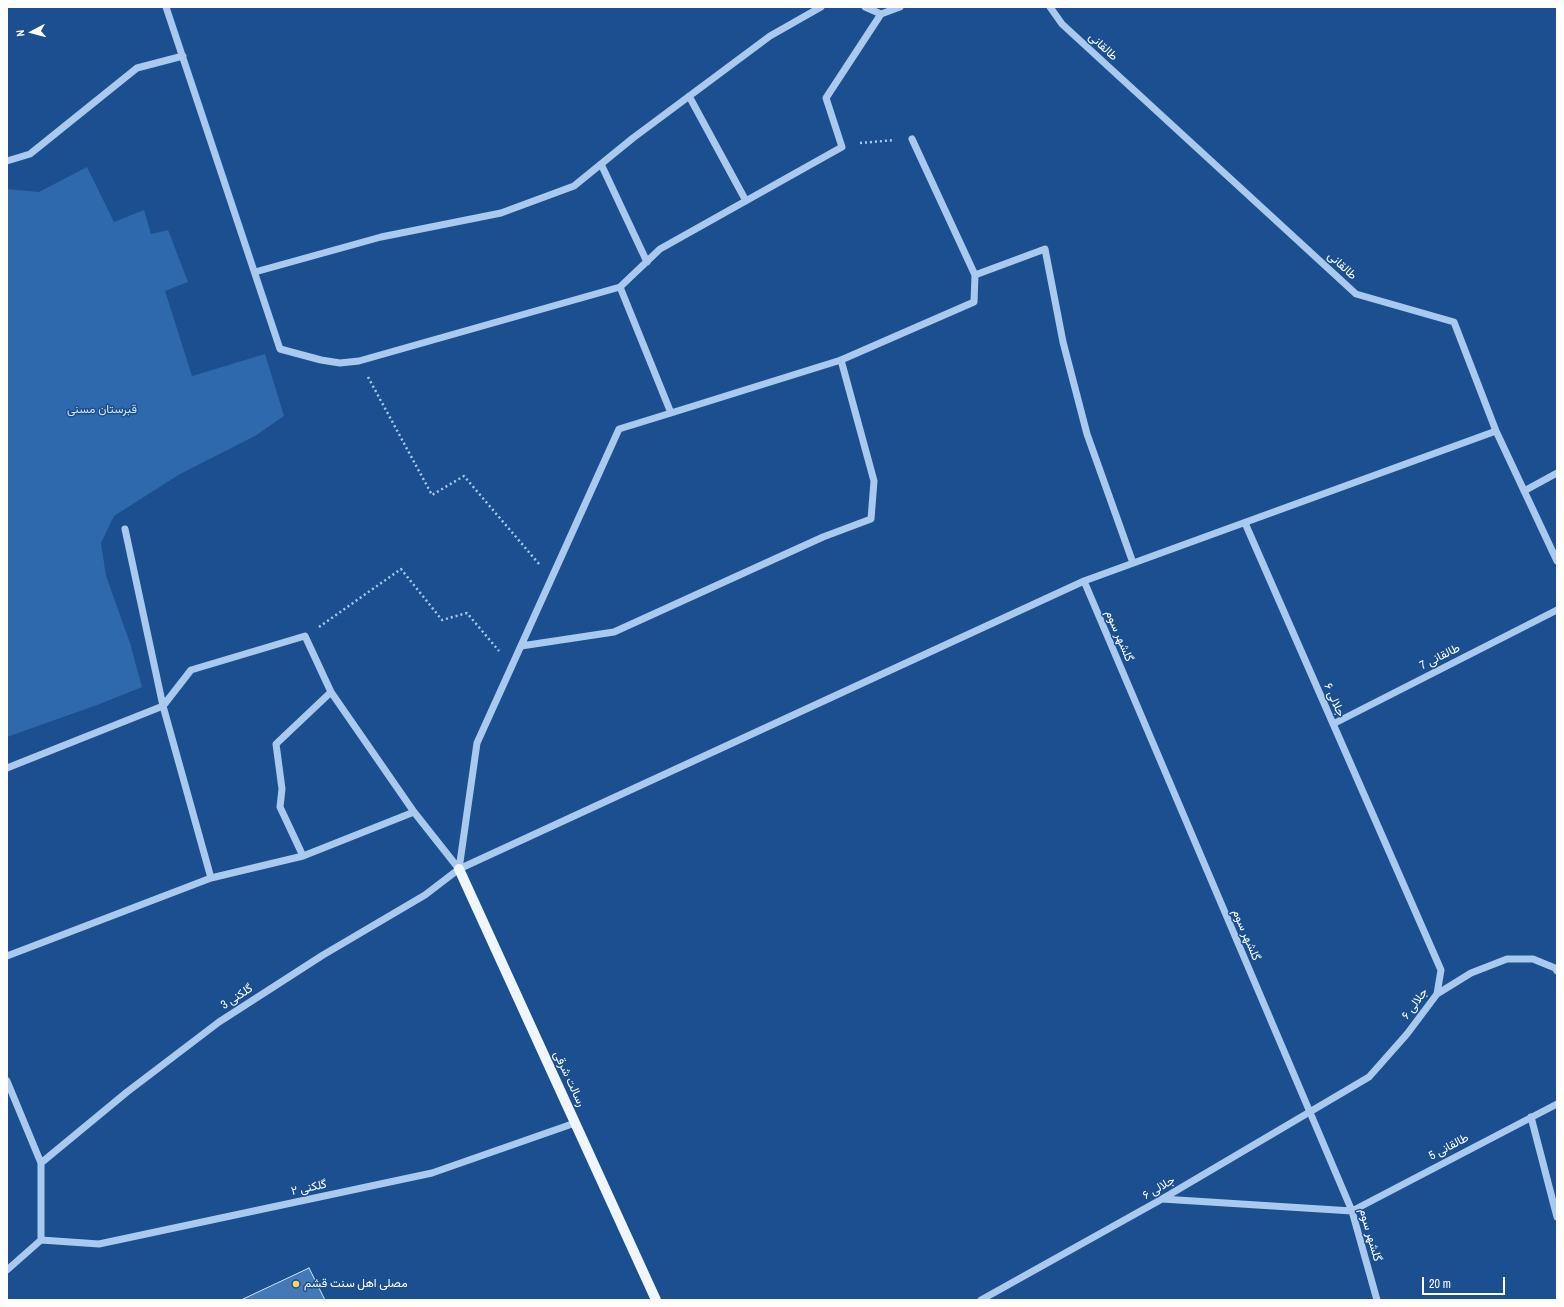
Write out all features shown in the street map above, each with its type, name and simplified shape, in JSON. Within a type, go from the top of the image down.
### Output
[{"type":"main road","name":"رسالت شرقی","points":[[459,869],[656,1300]]},
{"type":"street","points":[[166,7],[280,349],[321,360],[340,363],[360,361],[620,287],[660,249],[842,148],[826,98],[882,14],[900,7]]},
{"type":"street","points":[[255,272],[381,237],[501,213],[574,186],[633,138],[770,36],[821,7]]},
{"type":"street","points":[[865,7],[882,14]]},
{"type":"street","name":"طالقانی","points":[[1050,7],[1062,24],[1356,294],[1454,322],[1496,431],[1557,561]]},
{"type":"street","points":[[7,161],[30,154],[137,68],[183,56]]},
{"type":"street","points":[[689,96],[746,201]]},
{"type":"street","points":[[459,869],[477,743],[619,429],[841,360],[974,302],[975,275],[912,139]]},
{"type":"street","points":[[602,164],[647,262]]},
{"type":"street","points":[[975,275],[1045,249],[1063,342],[1087,434],[1133,563]]},
{"type":"street","points":[[620,287],[671,413]]},
{"type":"street","points":[[521,646],[614,632],[823,537],[871,519],[874,481],[841,360]]},
{"type":"street","name":"گلکنی 3","points":[[42,1163],[127,1092],[219,1022],[323,955],[425,895],[459,869],[1084,581],[1496,431]]},
{"type":"street","points":[[1524,491],[1557,473]]},
{"type":"street","name":"جلالی ۶","points":[[981,1300],[1162,1199],[1369,1077],[1407,1034],[1437,994],[1441,970],[1244,523]]},
{"type":"street","points":[[125,528],[163,706],[211,878]]},
{"type":"street","name":"گلشهر سوم","points":[[1084,581],[1352,1211],[1377,1300]]},
{"type":"street","name":"طالقانی 7","points":[[1333,724],[1557,610]]},
{"type":"street","points":[[7,768],[163,706],[191,670],[305,636],[331,692],[414,812],[459,869]]},
{"type":"street","points":[[303,856],[280,807],[282,789],[276,744],[331,692]]},
{"type":"street","points":[[7,956],[211,878],[303,856],[414,812]]},
{"type":"street","points":[[1437,994],[1471,973],[1507,959],[1533,959],[1555,968],[1557,971]]},
{"type":"street","points":[[7,1081],[42,1163],[41,1240],[7,1270]]},
{"type":"street","name":"طالقانی 5","points":[[1352,1211],[1557,1104]]},
{"type":"street","points":[[1531,1117],[1557,1217]]},
{"type":"street","name":"گلکنی ۲","points":[[41,1240],[99,1244],[432,1173],[575,1123]]},
{"type":"street","points":[[1162,1199],[1352,1211]]},
{"type":"path","points":[[841,145],[912,139]]},
{"type":"path","points":[[360,361],[432,495],[464,476],[552,579]]},
{"type":"path","points":[[305,636],[401,569],[442,620],[467,613],[512,666]]},
{"type":"green space","name":"قبرستان مسنی","points":[[87,167],[114,222],[144,210],[151,234],[168,230],[188,282],[165,291],[192,376],[265,354],[284,416],[255,436],[180,474],[114,516],[101,543],[106,576],[130,643],[142,687],[97,705],[7,737],[7,189],[39,192]]},
{"type":"building","name":"مصلی اهل سنت قشم","points":[[309,1268],[325,1300],[241,1300]]},
{"type":"place","name":"مصلی اهل سنت قشم","points":[[296,1284]]}]
